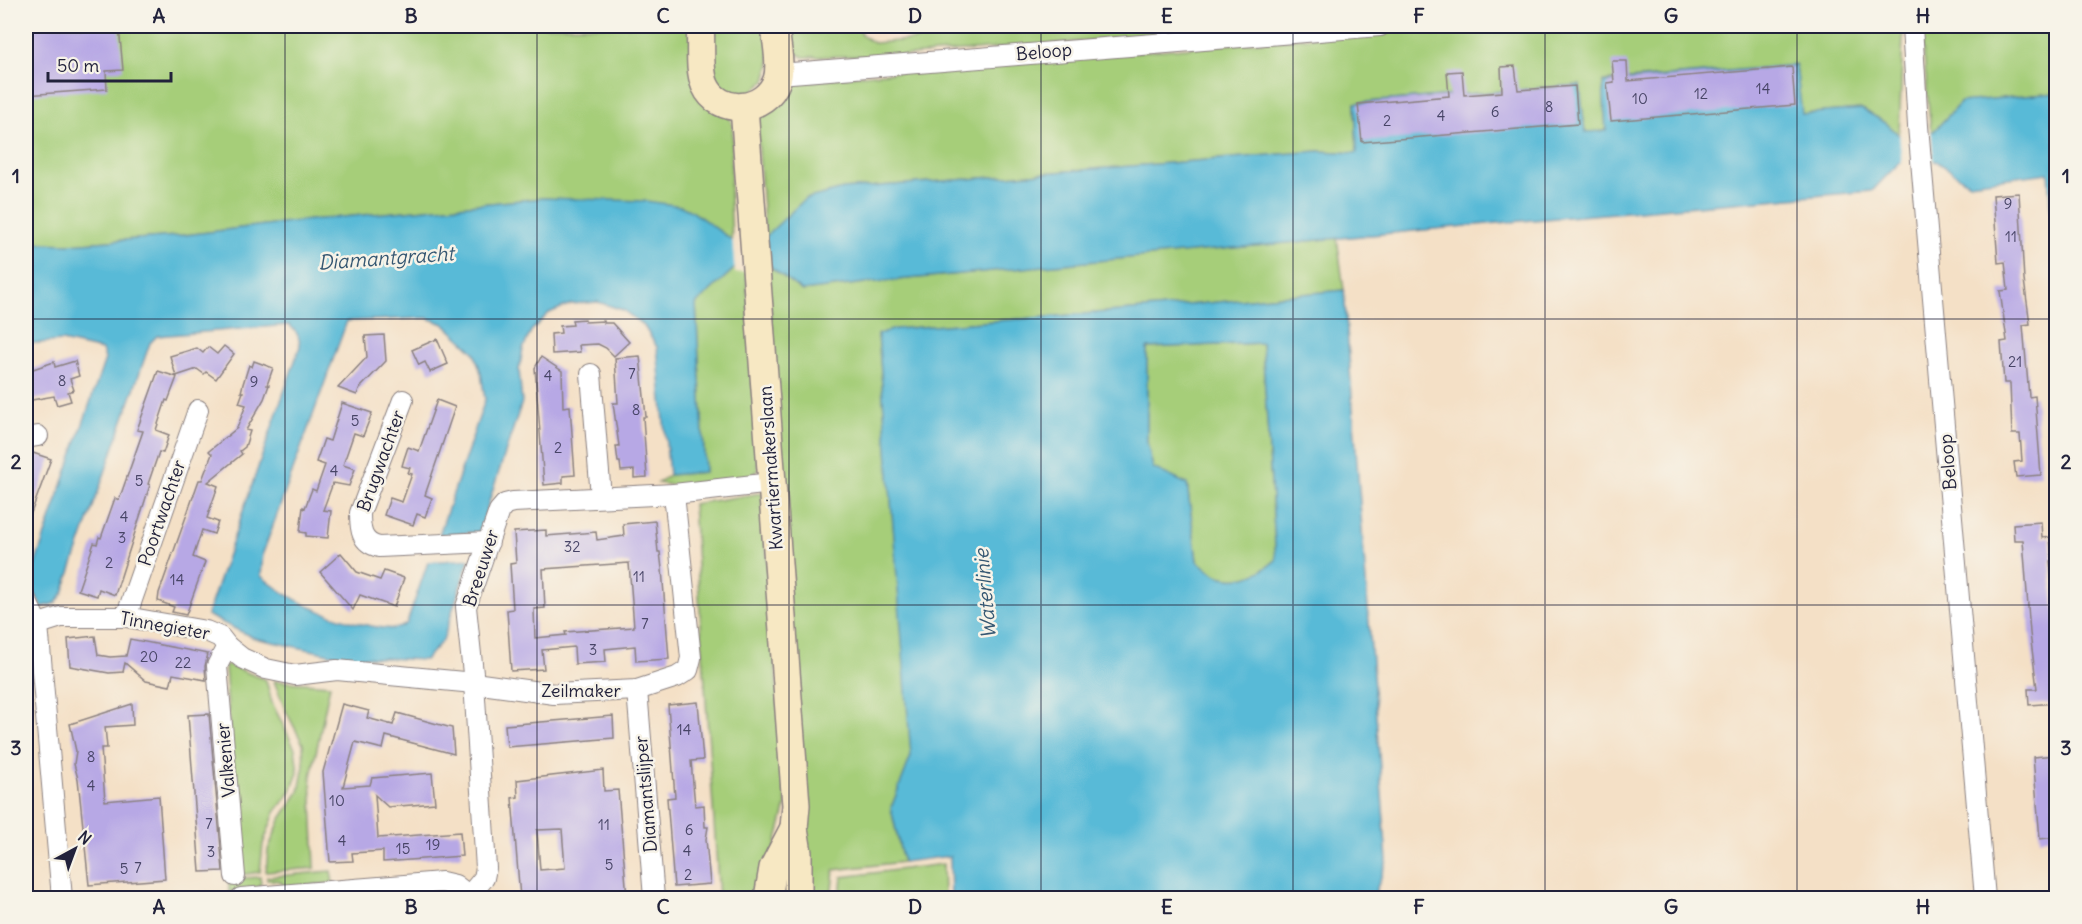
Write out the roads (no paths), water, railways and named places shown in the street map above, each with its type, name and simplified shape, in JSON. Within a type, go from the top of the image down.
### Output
[{"type":"main road","points":[[700,26],[703,78],[706,87],[721,102],[744,108],[755,104],[769,94],[776,84],[778,74],[775,26]]},
{"type":"main road","name":"Kwartiermakerslaan","points":[[744,108],[796,805],[794,828],[798,853],[798,898]]},
{"type":"main road","name":"Kwartiermakerslaan","points":[[768,898],[773,868],[794,828]]},
{"type":"street","name":"Beloop","points":[[778,74],[1380,26]]},
{"type":"street","name":"Beloop","points":[[1912,26],[1918,126],[1985,898]]},
{"type":"street","points":[[591,374],[601,497]]},
{"type":"street","name":"Brugwachter","points":[[403,400],[360,513],[360,529],[363,536],[368,543],[379,547],[489,542]]},
{"type":"street","name":"Poortwachter","points":[[126,616],[198,410]]},
{"type":"street","name":"Breeuwer","points":[[471,897],[484,878],[486,868],[474,683],[466,608],[500,511],[505,504],[601,497],[674,495],[772,483]]},
{"type":"street","name":"Zeilmaker","points":[[295,675],[337,670],[474,683],[554,694],[637,690],[677,677],[688,670],[691,658],[674,495]]},
{"type":"street","points":[[26,600],[32,626],[62,898]]},
{"type":"street","name":"Tinnegieter","points":[[32,626],[61,617],[126,616],[206,631],[220,637],[226,646],[242,658],[266,669],[295,675]]},
{"type":"street","name":"Valkenier","points":[[226,646],[217,666],[235,876]]},
{"type":"street","name":"Diamantslijper","points":[[637,690],[654,898]]},
{"type":"street","points":[[241,898],[442,882],[455,885],[471,897]]},
{"type":"water","name":"Diamantgracht","points":[[1796,65],[1802,114],[1862,109],[1886,123],[1899,135],[1934,131],[1961,102],[2056,93],[2056,278],[2048,173],[1969,183],[1936,161],[1899,163],[1872,191],[1498,223],[865,283],[802,291],[768,265],[734,269],[696,304],[705,472],[669,475],[657,347],[644,326],[623,310],[598,302],[571,304],[549,313],[531,331],[523,349],[519,370],[522,402],[479,532],[439,535],[485,400],[481,373],[474,352],[444,324],[427,318],[347,321],[263,553],[261,576],[299,602],[327,614],[371,626],[394,628],[407,623],[428,562],[469,559],[443,640],[425,660],[339,656],[254,638],[207,615],[300,342],[296,332],[289,325],[157,336],[150,343],[63,593],[56,603],[42,607],[29,582],[105,359],[102,350],[62,341],[26,344],[26,243],[70,244],[177,236],[290,222],[543,198],[646,201],[681,206],[732,240],[765,237],[805,199],[843,189],[1319,151],[1357,153],[1355,103],[1580,85],[1585,132],[1606,131],[1603,82]]},
{"type":"water","name":"Waterlinie","points":[[1344,290],[1387,861],[1377,888],[1377,898],[951,898],[950,856],[903,862],[891,808],[911,756],[878,334],[896,329]],"holes":[[[1262,343],[1276,560],[1258,572],[1237,578],[1219,576],[1197,561],[1187,484],[1153,468],[1147,442],[1147,348]]]}]
